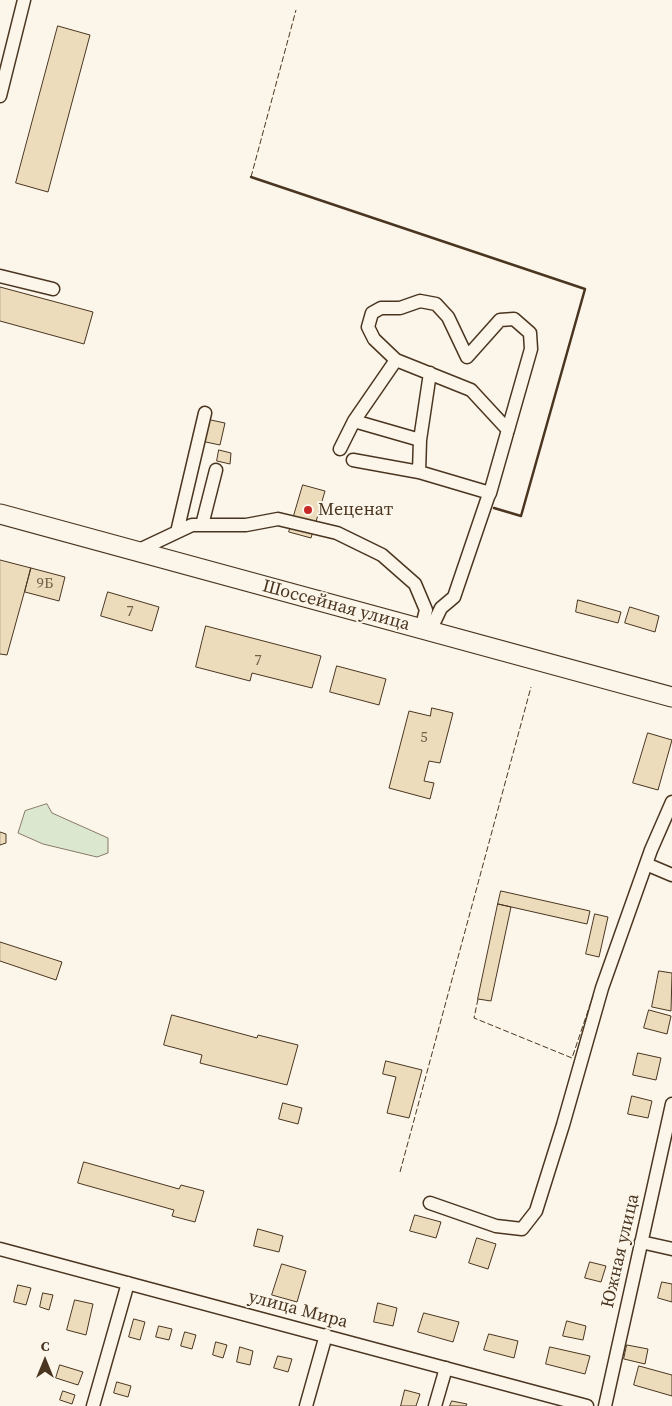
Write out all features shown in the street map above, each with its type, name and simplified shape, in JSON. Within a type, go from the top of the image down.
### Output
[{"type":"highway","name":"Шоссейная улица","points":[[0,514],[672,698]]},
{"type":"street","points":[[0,96],[24,0]]},
{"type":"street","points":[[0,276],[53,289]]},
{"type":"street","points":[[426,630],[441,608],[454,597],[490,493],[532,349],[530,333],[514,319],[500,320],[467,357],[448,317],[436,304],[420,301],[400,308],[381,308],[372,313],[368,327],[374,339],[396,360],[471,390],[508,430]]},
{"type":"street","points":[[340,449],[354,421],[396,360]]},
{"type":"street","points":[[419,472],[420,440],[430,373]]},
{"type":"street","points":[[177,532],[205,413]]},
{"type":"street","points":[[354,421],[420,440]]},
{"type":"street","points":[[353,460],[419,472],[490,493]]},
{"type":"street","points":[[202,525],[216,470]]},
{"type":"street","points":[[137,551],[177,532],[192,526],[202,525],[246,525],[278,519],[336,534],[382,555],[416,584],[426,610],[426,630]]},
{"type":"street","points":[[430,1203],[496,1226],[522,1229],[536,1211],[602,988],[646,864],[672,802]]},
{"type":"street","points":[[646,864],[672,875]]},
{"type":"street","name":"Южная улица","points":[[605,1406],[672,1104]]},
{"type":"street","points":[[641,1242],[672,1249]]},
{"type":"street","name":"улица Мира","points":[[0,1249],[587,1406]]},
{"type":"street","points":[[93,1406],[128,1282]]},
{"type":"street","points":[[306,1406],[326,1335]]},
{"type":"street","points":[[436,1406],[446,1368]]},
{"type":"green space","points":[[47,804],[52,813],[108,838],[108,853],[97,857],[43,844],[18,833],[25,811]]},
{"type":"building","points":[[58,26],[90,35],[48,192],[16,183]]},
{"type":"building","points":[[0,287],[93,312],[84,344],[0,321]]},
{"type":"building","points":[[206,419],[225,423],[220,445],[201,441]]},
{"type":"building","points":[[219,450],[231,453],[230,464],[217,461]]},
{"type":"building","points":[[303,485],[325,491],[315,525],[293,519]]},
{"type":"building","points":[[293,519],[315,525],[311,538],[289,532]]},
{"type":"building","points":[[0,560],[31,568],[7,655],[0,654]]},
{"type":"building","points":[[31,568],[65,577],[59,601],[25,592]]},
{"type":"building","points":[[108,592],[159,607],[152,631],[101,616]]},
{"type":"building","points":[[578,600],[621,612],[618,623],[576,612]]},
{"type":"building","points":[[630,607],[659,616],[655,632],[625,623]]},
{"type":"building","points":[[206,626],[321,656],[312,688],[252,673],[250,681],[196,667]]},
{"type":"building","points":[[337,666],[386,679],[379,705],[330,692]]},
{"type":"building","points":[[432,708],[453,713],[440,763],[429,761],[424,781],[434,783],[430,799],[389,788],[409,711],[430,716]]},
{"type":"building","points":[[648,733],[672,740],[658,790],[633,783]]},
{"type":"building","points":[[0,832],[6,834],[6,843],[0,845]]},
{"type":"building","points":[[501,891],[590,911],[587,924],[498,904]]},
{"type":"building","points":[[498,904],[511,907],[491,1001],[478,999]]},
{"type":"building","points":[[595,914],[608,917],[599,957],[586,954]]},
{"type":"building","points":[[0,942],[62,962],[56,980],[0,961]]},
{"type":"building","points":[[659,971],[672,973],[671,1011],[652,1007]]},
{"type":"building","points":[[649,1010],[671,1016],[667,1034],[644,1028]]},
{"type":"building","points":[[172,1015],[257,1038],[258,1035],[298,1045],[287,1085],[200,1063],[202,1055],[164,1045]]},
{"type":"building","points":[[638,1053],[661,1058],[656,1080],[633,1075]]},
{"type":"building","points":[[386,1061],[422,1070],[409,1118],[387,1113],[396,1077],[383,1074]]},
{"type":"building","points":[[632,1096],[652,1101],[648,1118],[628,1114]]},
{"type":"building","points":[[283,1103],[302,1108],[298,1124],[279,1119]]},
{"type":"building","points":[[84,1162],[179,1189],[181,1185],[204,1191],[195,1222],[172,1216],[174,1210],[78,1183]]},
{"type":"building","points":[[415,1215],[441,1222],[436,1238],[410,1231]]},
{"type":"building","points":[[258,1229],[283,1236],[279,1252],[254,1246]]},
{"type":"building","points":[[477,1238],[496,1244],[488,1269],[469,1263]]},
{"type":"building","points":[[590,1262],[606,1266],[601,1282],[585,1278]]},
{"type":"building","points":[[282,1264],[306,1271],[297,1302],[272,1295]]},
{"type":"building","points":[[662,1282],[672,1284],[672,1302],[658,1298]]},
{"type":"building","points":[[18,1285],[31,1288],[26,1305],[14,1302]]},
{"type":"building","points":[[43,1293],[53,1295],[49,1310],[40,1307]]},
{"type":"building","points":[[75,1300],[93,1304],[86,1335],[67,1330]]},
{"type":"building","points":[[378,1303],[397,1308],[393,1326],[374,1322]]},
{"type":"building","points":[[424,1313],[459,1322],[453,1342],[418,1332]]},
{"type":"building","points":[[134,1319],[145,1322],[140,1340],[129,1337]]},
{"type":"building","points":[[567,1321],[586,1326],[583,1340],[563,1336]]},
{"type":"building","points":[[159,1326],[172,1329],[169,1340],[156,1337]]},
{"type":"building","points":[[185,1332],[196,1335],[192,1349],[181,1346]]},
{"type":"building","points":[[489,1334],[518,1341],[514,1358],[484,1350]]},
{"type":"building","points":[[216,1342],[227,1345],[223,1358],[213,1355]]},
{"type":"building","points":[[627,1345],[648,1349],[645,1364],[624,1359]]},
{"type":"building","points":[[240,1347],[253,1351],[250,1365],[237,1362]]},
{"type":"building","points":[[550,1347],[590,1356],[585,1374],[546,1364]]},
{"type":"building","points":[[278,1356],[292,1359],[288,1372],[274,1368]]},
{"type":"building","points":[[60,1365],[83,1372],[78,1385],[56,1378]]},
{"type":"building","points":[[639,1366],[672,1375],[672,1396],[634,1385]]},
{"type":"building","points":[[117,1382],[131,1386],[128,1397],[114,1393]]},
{"type":"building","points":[[405,1390],[420,1394],[416,1406],[401,1406]]},
{"type":"building","points":[[63,1391],[75,1395],[72,1404],[60,1400]]},
{"type":"building","points":[[452,1401],[467,1404],[466,1406],[450,1406]]},
{"type":"fence","points":[[251,177],[296,10]]},
{"type":"fence","points":[[400,1172],[531,687]]},
{"type":"fence","points":[[478,999],[474,1018],[572,1058],[593,996]]},
{"type":"wall","points":[[251,177],[585,289],[521,516],[494,508]]},
{"type":"place","name":"Меценат","points":[[308,510]]}]
